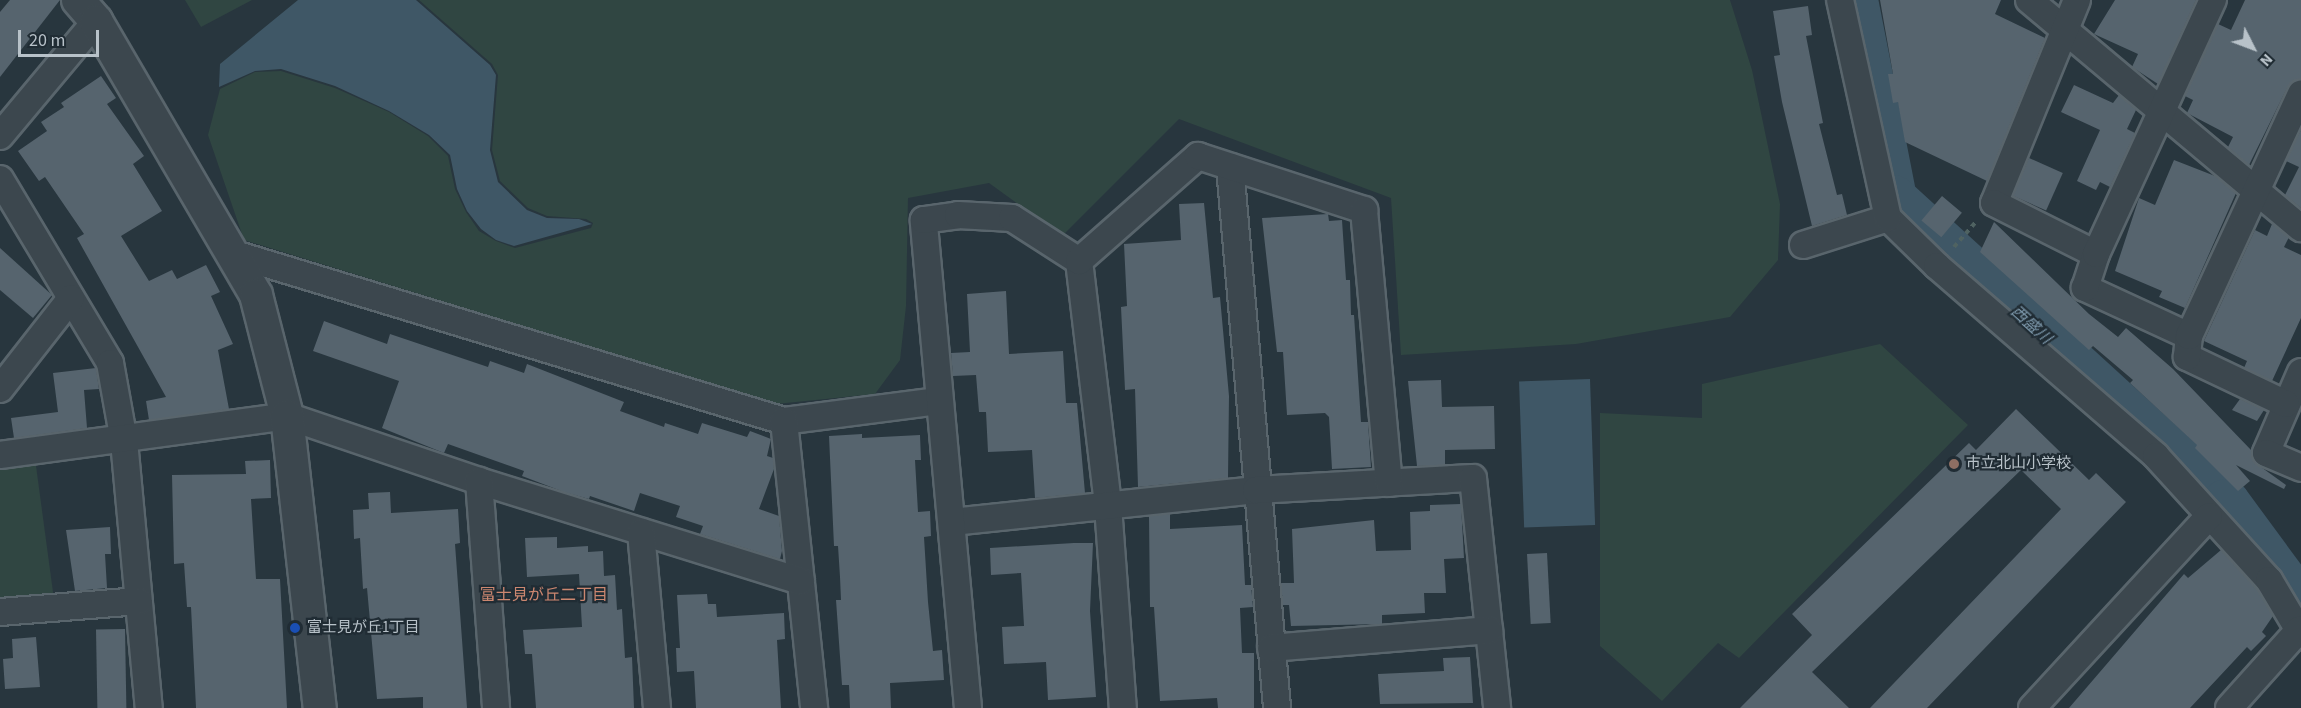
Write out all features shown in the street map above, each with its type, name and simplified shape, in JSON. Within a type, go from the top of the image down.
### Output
[{"type":"street","points":[[1840,0],[1888,218],[1936,266],[2156,456],[2269,580],[2300,632],[2229,708]]},
{"type":"street","points":[[2029,0],[2301,228]]},
{"type":"street","points":[[2077,0],[2063,28],[1994,203],[2096,254]]},
{"type":"street","points":[[2189,336],[2085,288],[2096,254],[2213,0]]},
{"type":"street","points":[[0,136],[87,10],[256,295],[287,416],[320,708]]},
{"type":"street","points":[[2286,404],[2187,357],[2189,336],[2301,94]]},
{"type":"street","points":[[1079,261],[1198,156],[1364,210],[1389,483]]},
{"type":"street","points":[[1230,167],[1276,708]]},
{"type":"street","points":[[0,179],[110,363],[124,441],[148,708]]},
{"type":"street","points":[[968,708],[924,220],[958,215],[1012,218],[1079,261]]},
{"type":"street","points":[[1803,245],[1888,218]]},
{"type":"street","points":[[231,253],[784,421],[939,401]]},
{"type":"street","points":[[1079,261],[1108,506],[1124,708]]},
{"type":"street","points":[[0,388],[71,298]]},
{"type":"street","points":[[2301,372],[2266,453],[2301,468]]},
{"type":"street","points":[[0,455],[124,441],[287,416],[479,481],[801,581]]},
{"type":"street","points":[[784,421],[814,708]]},
{"type":"street","points":[[952,522],[1256,490],[1473,478],[1497,708]]},
{"type":"street","points":[[479,481],[496,708]]},
{"type":"street","points":[[2032,708],[2209,516]]},
{"type":"street","points":[[641,532],[657,708]]},
{"type":"street","points":[[0,612],[139,601]]},
{"type":"street","points":[[1271,648],[1489,630]]},
{"type":"path","points":[[1936,266],[1994,203]]},
{"type":"green space","points":[[185,0],[252,0],[201,27]]},
{"type":"green space","points":[[419,0],[1730,0],[1752,70],[1780,204],[1778,260],[1730,317],[1576,344],[1401,355],[1391,198],[1179,119],[1062,236],[989,183],[908,198],[906,306],[900,360],[875,394],[776,404],[244,240],[208,135],[220,89],[255,72],[281,71],[335,88],[389,112],[428,136],[448,156],[455,189],[466,212],[479,231],[496,241],[515,248],[591,228],[593,223],[586,219],[547,216],[528,208],[500,181],[492,150],[498,75],[492,64]]},
{"type":"green space","points":[[1880,344],[1968,425],[1739,658],[1718,643],[1662,701],[1600,646],[1600,413],[1702,418],[1702,384]]},
{"type":"green space","points":[[34,451],[55,607],[0,612],[0,455]]},
{"type":"water","points":[[298,0],[416,0],[490,65],[496,75],[490,150],[498,182],[527,210],[547,218],[579,219],[592,224],[514,246],[496,240],[481,229],[467,211],[457,189],[450,155],[429,135],[389,111],[335,86],[281,69],[255,71],[219,87],[220,64]]},
{"type":"water","points":[[1590,379],[1595,525],[1524,527],[1519,381]]},
{"type":"building","points":[[10,0],[60,0],[0,77],[0,12]]},
{"type":"building","points":[[1880,0],[2001,0],[1995,14],[2045,38],[1987,181],[1905,142],[1898,102],[1893,103],[1888,74],[1893,74]]},
{"type":"building","points":[[2115,0],[2196,0],[2158,84],[2132,67],[2138,54],[2094,34]]},
{"type":"building","points":[[2245,0],[2301,0],[2301,79],[2287,88],[2249,165],[2228,147],[2233,137],[2187,113],[2193,100],[2185,96],[2218,24],[2231,30]]},
{"type":"building","points":[[1808,6],[1812,35],[1806,36],[1823,123],[1819,124],[1837,195],[1842,194],[1847,215],[1812,226],[1782,102],[1774,56],[1780,55],[1773,11]]},
{"type":"building","points":[[101,76],[116,98],[107,104],[144,156],[133,164],[162,211],[121,236],[149,281],[172,270],[177,279],[206,265],[220,292],[211,296],[233,344],[218,350],[229,409],[149,420],[146,401],[166,397],[77,238],[84,234],[45,177],[39,181],[18,151],[47,131],[41,122],[64,107],[61,103]]},
{"type":"building","points":[[2074,85],[2113,103],[2119,95],[2136,110],[2127,129],[2135,133],[2110,187],[2100,182],[2096,190],[2077,181],[2100,130],[2061,112]]},
{"type":"building","points":[[2301,130],[2301,208],[2285,195],[2299,167],[2286,161]]},
{"type":"building","points":[[2029,158],[2063,173],[2046,211],[2012,195]]},
{"type":"building","points":[[2174,160],[2215,176],[2236,193],[2185,308],[2159,297],[2162,291],[2115,271],[2139,198],[2155,205]]},
{"type":"building","points":[[1942,196],[1962,213],[1941,237],[1921,221]]},
{"type":"building","points":[[1204,203],[1213,298],[1220,297],[1229,396],[1228,478],[1138,487],[1135,389],[1125,390],[1121,307],[1127,306],[1124,244],[1181,240],[1179,204]]},
{"type":"building","points":[[1328,214],[1329,221],[1342,220],[1346,280],[1350,280],[1351,315],[1354,315],[1361,422],[1368,422],[1371,467],[1332,469],[1329,417],[1325,413],[1287,415],[1283,352],[1277,352],[1262,218]]},
{"type":"building","points":[[1994,222],[2089,314],[2118,337],[2126,328],[2173,369],[2252,451],[2254,462],[2286,485],[2284,489],[2236,465],[2250,481],[2238,491],[2195,448],[2197,445],[2130,383],[2133,380],[2093,346],[2089,350],[1980,252]]},
{"type":"building","points":[[2272,224],[2289,237],[2284,247],[2301,255],[2301,318],[2272,381],[2244,368],[2247,361],[2204,341],[2255,230],[2267,236]]},
{"type":"building","points":[[0,248],[52,295],[33,318],[0,290]]},
{"type":"building","points":[[1006,291],[1009,354],[1063,351],[1066,403],[1077,403],[1085,493],[1035,498],[1032,450],[988,452],[986,412],[979,412],[976,375],[953,376],[951,353],[970,352],[967,294]]},
{"type":"building","points":[[324,321],[387,344],[390,334],[488,367],[490,361],[524,373],[527,364],[624,402],[620,411],[664,427],[665,423],[698,434],[702,423],[747,437],[750,431],[771,439],[767,456],[773,458],[774,469],[759,509],[779,516],[782,551],[780,559],[700,534],[703,526],[676,517],[680,506],[640,493],[634,511],[590,496],[589,499],[564,492],[522,476],[524,471],[448,444],[444,453],[382,428],[399,381],[313,351]]},
{"type":"building","points":[[96,368],[99,389],[84,390],[87,428],[14,438],[11,418],[58,412],[53,373]]},
{"type":"building","points":[[1441,380],[1442,407],[1494,406],[1495,449],[1445,450],[1445,465],[1417,466],[1408,381]]},
{"type":"building","points":[[2240,399],[2264,410],[2257,421],[2232,410]]},
{"type":"building","points":[[2016,409],[2089,480],[2096,473],[2126,502],[1927,708],[1870,708],[2061,509],[2021,470],[1812,672],[1849,708],[1740,708],[1812,635],[1792,614],[1969,443],[1976,450]]},
{"type":"building","points":[[862,434],[862,438],[920,435],[921,460],[915,460],[918,512],[930,511],[931,536],[924,537],[928,602],[933,651],[942,650],[944,680],[890,683],[891,708],[850,708],[849,685],[842,685],[836,600],[841,600],[840,577],[838,546],[834,546],[829,436]]},
{"type":"building","points":[[270,460],[271,498],[251,499],[256,579],[280,579],[287,708],[196,708],[191,607],[187,607],[184,563],[174,564],[172,475],[246,474],[245,461]]},
{"type":"building","points":[[390,492],[391,513],[458,509],[460,543],[455,544],[467,708],[423,708],[423,697],[377,699],[367,588],[363,589],[360,538],[354,539],[353,510],[369,509],[368,493]]},
{"type":"building","points":[[1461,504],[1464,558],[1444,559],[1446,593],[1424,593],[1425,613],[1382,615],[1382,624],[1291,626],[1289,605],[1283,605],[1281,583],[1294,583],[1292,529],[1374,520],[1376,551],[1411,550],[1410,512],[1430,511],[1430,505]]},
{"type":"building","points":[[1170,514],[1170,529],[1242,525],[1245,585],[1251,585],[1253,607],[1240,608],[1242,653],[1254,653],[1254,708],[1218,708],[1217,698],[1160,701],[1154,607],[1150,607],[1149,516]]},
{"type":"building","points":[[110,527],[111,554],[105,554],[107,588],[75,591],[66,530]]},
{"type":"building","points":[[557,537],[557,548],[588,546],[588,552],[603,551],[604,576],[615,575],[617,610],[622,609],[625,658],[632,657],[634,708],[536,708],[532,654],[525,654],[523,630],[582,627],[579,574],[527,577],[525,538]]},
{"type":"building","points":[[1093,543],[1090,611],[1096,697],[1048,700],[1046,662],[1004,664],[1002,627],[1024,626],[1021,573],[991,575],[990,548]]},
{"type":"building","points":[[2221,550],[2257,589],[2273,616],[2262,632],[2266,636],[2251,651],[2247,647],[2190,708],[2069,708],[2184,574],[2188,578]]},
{"type":"building","points":[[1547,553],[1551,623],[1531,624],[1527,554]]},
{"type":"building","points":[[707,594],[708,604],[716,604],[717,617],[784,613],[785,639],[777,640],[781,708],[696,708],[694,671],[677,672],[676,648],[680,648],[677,595]]},
{"type":"building","points":[[125,629],[126,708],[97,708],[96,630]]},
{"type":"building","points":[[36,637],[40,687],[5,689],[3,659],[13,658],[12,639]]},
{"type":"building","points":[[1470,657],[1473,703],[1380,704],[1378,674],[1444,671],[1443,658]]},
{"type":"waterway","name":"西盛川","points":[[1854,0],[1893,199],[2226,503],[2301,605]]},
{"type":"place","name":"市立北山小学校","points":[[1954,464]]},
{"type":"place","name":"富士見が丘1丁目","points":[[295,628]]},
{"type":"district","name":"富士見が丘二丁目","points":[[544,595]]}]
